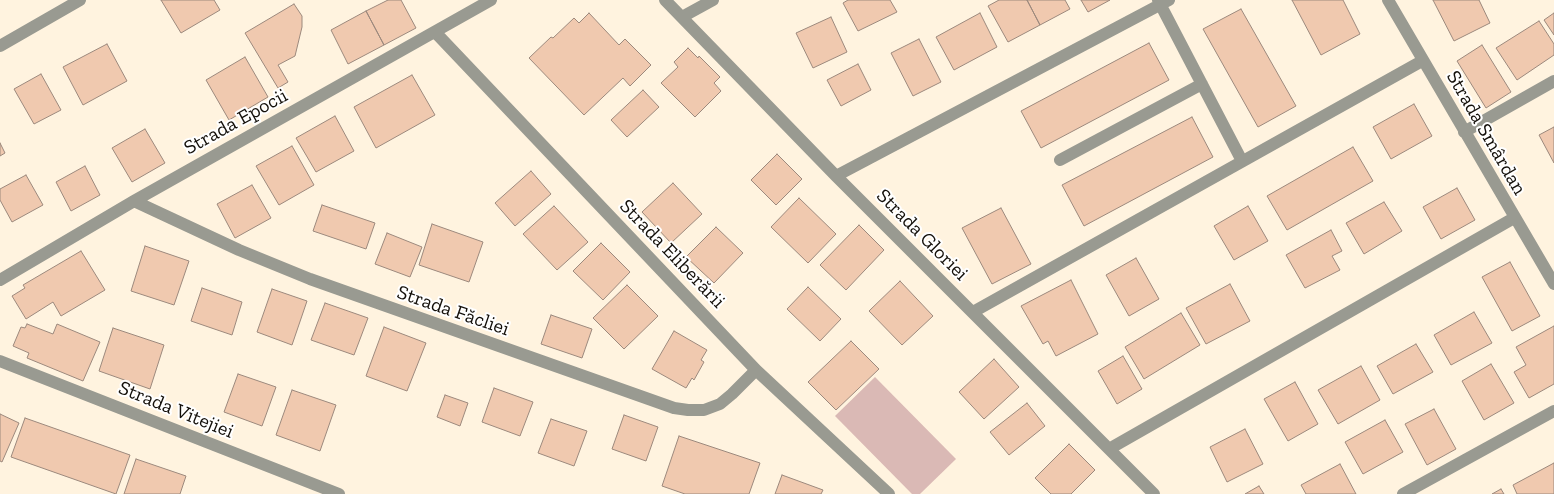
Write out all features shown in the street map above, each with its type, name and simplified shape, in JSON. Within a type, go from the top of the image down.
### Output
[{"type":"street","points":[[0,46],[80,0]]},
{"type":"street","name":"Strada Epocii","points":[[0,280],[134,201],[491,0]]},
{"type":"street","name":"Strada Gloriei","points":[[665,0],[836,176],[1154,494]]},
{"type":"street","points":[[682,17],[713,0]]},
{"type":"street","name":"Strada Smârdan","points":[[1388,0],[1554,284]]},
{"type":"street","points":[[836,176],[1163,1],[1202,84],[1242,161]]},
{"type":"street","name":"Strada Eliberării","points":[[435,32],[756,370],[889,494]]},
{"type":"street","points":[[973,312],[1422,60]]},
{"type":"street","points":[[1464,132],[1554,82]]},
{"type":"street","points":[[1060,160],[1202,84]]},
{"type":"street","name":"Strada Făcliei","points":[[134,201],[222,243],[310,279],[674,408],[704,410],[720,404],[756,370]]},
{"type":"street","points":[[1109,449],[1514,218]]},
{"type":"street","name":"Strada Vitejiei","points":[[0,360],[339,494]]},
{"type":"street","points":[[1403,494],[1554,410]]},
{"type":"shaded area","points":[[875,377],[956,459],[920,494],[912,494],[835,416]]},
{"type":"building","points":[[161,0],[214,0],[220,10],[181,33]]},
{"type":"building","points":[[388,0],[401,0],[416,28],[384,45],[366,11]]},
{"type":"building","points":[[848,0],[890,0],[897,12],[858,31],[843,3]]},
{"type":"building","points":[[999,0],[1027,0],[1040,25],[1008,42],[988,6]]},
{"type":"building","points":[[1027,0],[1065,0],[1070,9],[1040,25]]},
{"type":"building","points":[[1081,0],[1110,0],[1088,12]]},
{"type":"building","points":[[1292,0],[1343,0],[1360,34],[1321,55]]},
{"type":"building","points":[[1433,0],[1479,0],[1490,23],[1454,41]]},
{"type":"building","points":[[294,4],[302,16],[302,27],[295,56],[278,65],[288,82],[278,88],[245,33]]},
{"type":"building","points":[[1241,9],[1296,106],[1258,127],[1203,29]]},
{"type":"building","points":[[366,11],[384,45],[348,64],[331,30]]},
{"type":"building","points":[[589,13],[619,45],[625,39],[651,65],[630,86],[623,78],[584,115],[529,58],[574,18],[579,23]]},
{"type":"building","points":[[980,13],[997,47],[954,70],[936,37]]},
{"type":"building","points":[[1554,13],[1554,35],[1544,20]]},
{"type":"building","points":[[831,17],[847,52],[813,68],[796,33]]},
{"type":"building","points":[[1539,21],[1554,44],[1554,55],[1517,80],[1496,48]]},
{"type":"building","points":[[919,39],[941,82],[913,96],[891,53]]},
{"type":"building","points":[[1149,43],[1169,80],[1041,148],[1021,111]]},
{"type":"building","points":[[107,44],[127,81],[83,105],[63,67]]},
{"type":"building","points":[[1482,45],[1511,92],[1486,108],[1457,61]]},
{"type":"building","points":[[688,48],[720,77],[714,83],[721,91],[695,117],[661,83],[678,67],[674,62]]},
{"type":"building","points":[[245,57],[268,97],[229,120],[206,80]]},
{"type":"building","points":[[858,64],[871,90],[841,106],[827,80]]},
{"type":"building","points":[[41,74],[61,110],[34,124],[14,89]]},
{"type":"building","points":[[412,75],[435,115],[376,148],[354,107]]},
{"type":"building","points":[[643,90],[659,107],[627,137],[611,120]]},
{"type":"building","points":[[1414,104],[1432,136],[1391,159],[1373,127]]},
{"type":"building","points":[[335,116],[354,151],[316,172],[296,138]]},
{"type":"building","points":[[1192,117],[1213,157],[1084,226],[1062,185]]},
{"type":"building","points":[[1554,127],[1554,163],[1539,135]]},
{"type":"building","points":[[145,129],[165,163],[132,182],[112,148]]},
{"type":"building","points":[[0,143],[5,153],[0,156]]},
{"type":"building","points":[[292,146],[314,185],[279,205],[256,166]]},
{"type":"building","points":[[1353,147],[1373,181],[1287,230],[1267,196]]},
{"type":"building","points":[[777,154],[802,179],[776,205],[751,180]]},
{"type":"building","points":[[85,166],[100,195],[71,211],[56,182]]},
{"type":"building","points":[[531,171],[551,194],[515,226],[495,203]]},
{"type":"building","points":[[26,175],[43,205],[12,222],[0,200],[0,189]]},
{"type":"building","points":[[673,183],[702,214],[671,243],[642,212]]},
{"type":"building","points":[[252,185],[271,218],[235,238],[217,204]]},
{"type":"building","points":[[1457,188],[1475,220],[1441,239],[1423,207]]},
{"type":"building","points":[[799,198],[836,234],[808,263],[771,227]]},
{"type":"building","points":[[1384,202],[1402,231],[1364,254],[1346,223]]},
{"type":"building","points":[[322,205],[375,223],[366,249],[313,231]]},
{"type":"building","points":[[554,206],[588,242],[557,270],[523,234]]},
{"type":"building","points":[[1248,206],[1268,241],[1234,260],[1214,226]]},
{"type":"building","points":[[1001,208],[1031,264],[992,284],[962,228]]},
{"type":"building","points":[[432,224],[483,242],[469,282],[419,265]]},
{"type":"building","points":[[859,225],[884,250],[846,290],[820,265]]},
{"type":"building","points":[[716,227],[743,253],[714,283],[686,257]]},
{"type":"building","points":[[1331,230],[1342,251],[1332,256],[1340,270],[1305,288],[1286,255]]},
{"type":"building","points":[[387,233],[422,247],[410,277],[375,264]]},
{"type":"building","points":[[601,243],[630,272],[603,300],[573,271]]},
{"type":"building","points":[[145,246],[189,261],[174,305],[131,291]]},
{"type":"building","points":[[81,251],[105,290],[61,316],[53,302],[26,319],[12,296],[25,288],[23,285]]},
{"type":"building","points":[[1136,258],[1159,299],[1129,316],[1106,275]]},
{"type":"building","points":[[1510,262],[1540,316],[1512,331],[1482,277]]},
{"type":"building","points":[[1071,280],[1098,334],[1056,356],[1048,341],[1043,344],[1021,306]]},
{"type":"building","points":[[900,281],[933,316],[902,345],[869,311]]},
{"type":"building","points":[[1230,284],[1250,321],[1206,344],[1186,308]]},
{"type":"building","points":[[627,285],[658,316],[624,349],[593,318]]},
{"type":"building","points":[[808,287],[841,319],[820,341],[787,309]]},
{"type":"building","points":[[202,288],[242,302],[232,335],[191,321]]},
{"type":"building","points":[[272,289],[307,301],[292,345],[257,332]]},
{"type":"building","points":[[325,303],[368,318],[354,355],[311,340]]},
{"type":"building","points":[[1474,312],[1492,343],[1451,365],[1434,335]]},
{"type":"building","points":[[1181,313],[1200,345],[1144,379],[1125,347]]},
{"type":"building","points":[[551,315],[592,329],[582,358],[541,344]]},
{"type":"building","points":[[27,324],[53,334],[57,324],[100,342],[83,381],[27,358],[29,353],[13,346],[21,327],[25,328]]},
{"type":"building","points":[[1554,326],[1554,384],[1529,398],[1514,372],[1526,365],[1516,347]]},
{"type":"building","points":[[384,327],[426,343],[407,391],[366,376]]},
{"type":"building","points":[[113,328],[164,345],[150,389],[99,371]]},
{"type":"building","points":[[674,331],[707,350],[701,360],[704,362],[694,380],[692,378],[686,388],[652,369]]},
{"type":"building","points":[[851,341],[879,369],[836,410],[808,382]]},
{"type":"building","points":[[1416,344],[1433,372],[1393,394],[1377,366]]},
{"type":"building","points":[[1123,356],[1142,389],[1117,404],[1098,371]]},
{"type":"building","points":[[994,359],[1019,387],[984,419],[959,392]]},
{"type":"building","points":[[1491,364],[1514,403],[1484,420],[1462,381]]},
{"type":"building","points":[[1361,366],[1380,400],[1338,424],[1318,390]]},
{"type":"building","points":[[238,374],[276,387],[262,426],[224,412]]},
{"type":"building","points":[[1295,382],[1318,424],[1288,441],[1264,399]]},
{"type":"building","points":[[494,388],[533,402],[520,436],[482,422]]},
{"type":"building","points":[[292,390],[336,405],[320,451],[276,435]]},
{"type":"building","points":[[445,395],[468,403],[460,426],[437,417]]},
{"type":"building","points":[[1027,403],[1045,426],[1009,455],[990,432]]},
{"type":"building","points":[[1434,409],[1456,449],[1427,465],[1405,424]]},
{"type":"building","points":[[0,414],[19,423],[2,462],[0,461]]},
{"type":"building","points":[[624,415],[658,427],[646,461],[612,449]]},
{"type":"building","points":[[25,418],[130,455],[116,494],[11,457]]},
{"type":"building","points":[[551,419],[587,431],[574,466],[538,453]]},
{"type":"building","points":[[1385,420],[1403,452],[1363,474],[1345,442]]},
{"type":"building","points":[[1245,429],[1263,464],[1227,482],[1210,447]]},
{"type":"building","points":[[679,436],[760,463],[749,494],[685,494],[662,486]]},
{"type":"building","points":[[1069,444],[1095,470],[1071,494],[1051,494],[1035,478]]},
{"type":"building","points":[[136,459],[186,476],[180,494],[124,494]]},
{"type":"building","points":[[1554,463],[1554,494],[1517,494],[1513,485]]},
{"type":"building","points":[[1340,464],[1356,494],[1306,494],[1301,485]]},
{"type":"building","points":[[782,475],[823,490],[821,494],[775,494]]},
{"type":"building","points":[[1259,486],[1264,494],[1245,494]]},
{"type":"building","points":[[1501,489],[1504,494],[1492,494]]}]
